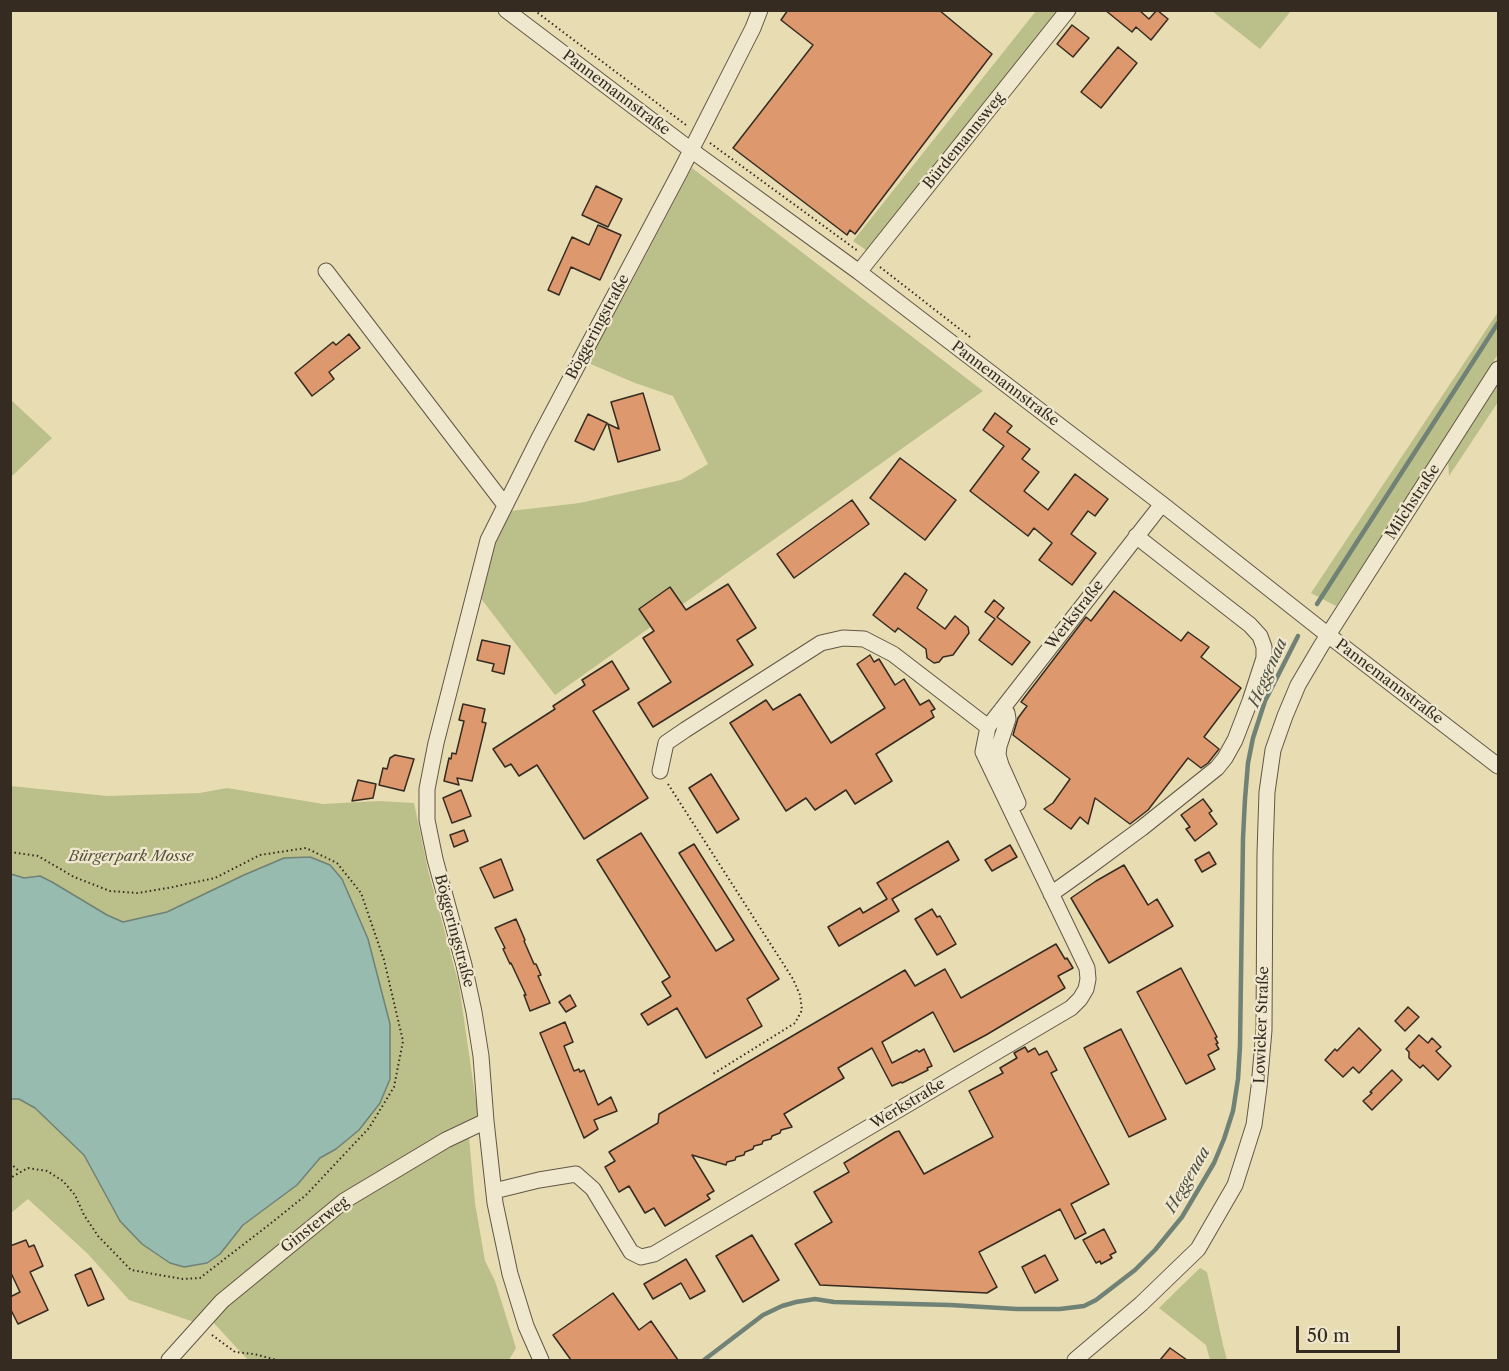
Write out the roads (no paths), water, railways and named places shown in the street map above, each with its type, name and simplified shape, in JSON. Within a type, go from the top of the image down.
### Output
[{"type":"street","name":"Pannemannstraße","points":[[506,10],[691,150],[859,272],[1498,766]]},
{"type":"street","name":"Böggeringstraße","points":[[542,1360],[526,1326],[510,1274],[495,1203],[481,1056],[474,1012],[464,965],[435,860],[427,820],[427,789],[436,743],[488,540],[691,150],[760,10]]},
{"type":"street","name":"Bürdemannsweg","points":[[859,272],[1068,10]]},
{"type":"street","points":[[326,271],[505,505]]},
{"type":"street","name":"Milchstraße","points":[[1328,635],[1498,369]]},
{"type":"street","name":"Werkstraße","points":[[494,1191],[576,1174],[593,1189],[631,1252],[642,1257],[654,1254],[1071,1008],[1080,999],[1086,989],[1087,968],[1055,891],[983,752],[988,726],[1162,504]]},
{"type":"street","points":[[1002,709],[1007,713],[1008,719],[998,755],[1055,891],[1142,828],[1217,768],[1225,758],[1235,740],[1264,658],[1264,647],[1260,636],[1250,625],[1136,536]]},
{"type":"street","name":"Lowicker Straße","points":[[1075,1360],[1141,1304],[1198,1249],[1235,1185],[1254,1125],[1260,1076],[1264,1030],[1264,853],[1267,792],[1273,750],[1298,685],[1328,635]]},
{"type":"street","points":[[660,771],[666,743],[821,643],[843,638],[864,639],[893,654],[988,726]]},
{"type":"street","name":"Ginsterweg","points":[[169,1360],[222,1300],[344,1201],[446,1140],[486,1122]]},
{"type":"water","points":[[310,857],[330,865],[342,879],[368,939],[390,1024],[390,1079],[380,1103],[359,1130],[336,1149],[320,1158],[297,1185],[243,1225],[220,1254],[207,1263],[184,1267],[170,1263],[142,1244],[120,1221],[84,1155],[35,1108],[19,1099],[11,1099],[11,874],[24,878],[40,876],[123,922],[167,912],[284,858]]},
{"type":"waterway","name":"Heggenaa","points":[[1317,604],[1498,323]]},
{"type":"waterway","name":"Heggenaa","points":[[704,1360],[763,1315],[782,1306],[815,1299],[834,1302],[1017,1309],[1060,1309],[1084,1306],[1096,1300],[1135,1270],[1155,1250],[1182,1217],[1214,1163],[1233,1111],[1240,1046],[1243,838],[1248,763],[1265,701],[1298,636]]},
{"type":"park label","name":"Bürgerpark Mosse","points":[[131,857]]}]
